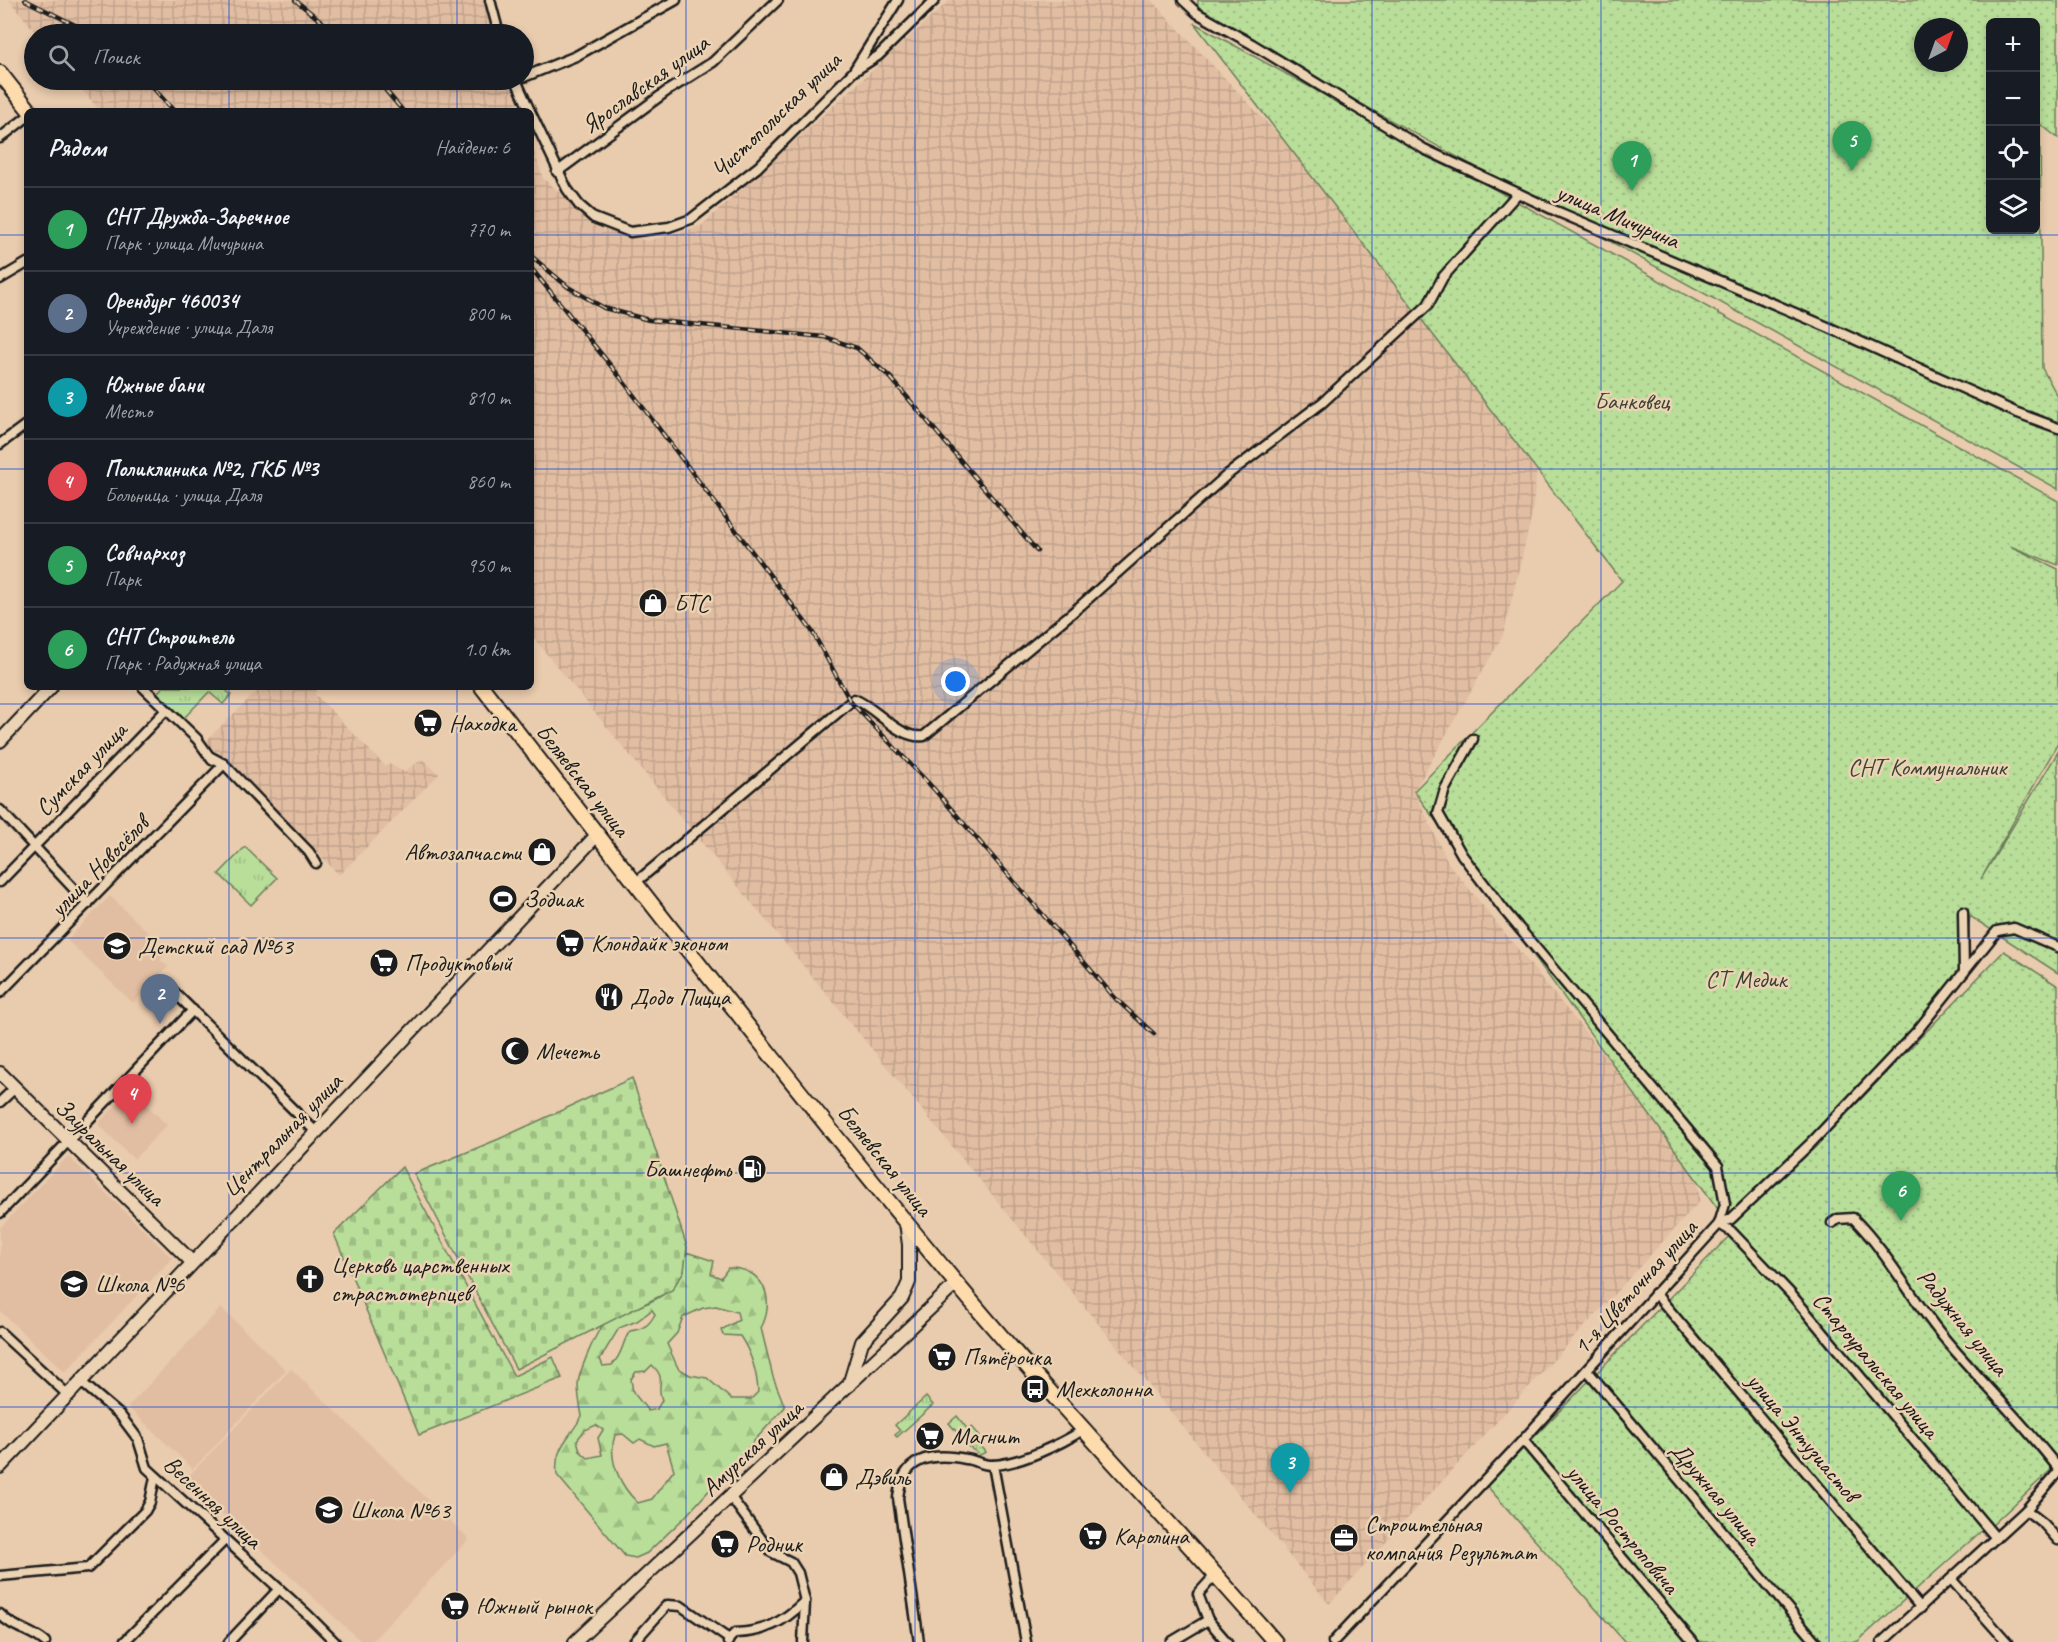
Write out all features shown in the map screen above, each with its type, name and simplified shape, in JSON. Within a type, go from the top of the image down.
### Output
[{"type":"main road","points":[[0,73],[28,108]]},
{"type":"main road","name":"Беляевская улица","points":[[484,690],[597,836],[956,1284],[1083,1430],[1216,1574],[1275,1642]]},
{"type":"street","points":[[490,0],[496,24]]},
{"type":"street","points":[[534,73],[576,56],[676,0]]},
{"type":"street","name":"Ярославская улица","points":[[557,172],[667,91],[713,62],[778,0]]},
{"type":"street","name":"Чистопольская улица","points":[[557,172],[579,205],[594,218],[612,226],[630,232],[647,232],[691,219],[758,167],[853,72],[898,0]]},
{"type":"street","points":[[853,72],[878,56],[935,0]]},
{"type":"street","name":"улица Мичурина","points":[[1183,0],[1197,13],[1252,44],[1424,150],[1830,328],[2015,412],[2058,428]]},
{"type":"street","points":[[523,90],[530,108]]},
{"type":"street","points":[[0,138],[24,119]]},
{"type":"street","points":[[534,119],[557,172]]},
{"type":"street","points":[[635,883],[854,699],[865,703],[915,738],[924,736],[1079,607],[1227,475],[1332,394],[1428,305],[1443,277],[1518,193]]},
{"type":"street","points":[[0,279],[24,265]]},
{"type":"street","points":[[0,444],[24,426]]},
{"type":"street","points":[[0,741],[48,690]]},
{"type":"street","points":[[146,690],[197,739],[221,768],[309,852],[316,863]]},
{"type":"street","name":"Сумская улица","points":[[0,882],[166,710]]},
{"type":"street","points":[[1473,739],[1445,789],[1438,813],[1462,855],[1504,910],[1718,1166],[1725,1204],[1719,1224]]},
{"type":"street","name":"улица Новосёлов","points":[[0,993],[221,768]]},
{"type":"street","points":[[0,810],[88,904]]},
{"type":"street","name":"Центральная улица","points":[[0,1467],[192,1261],[597,836]]},
{"type":"street","points":[[1963,912],[1964,975]]},
{"type":"street","name":"1-я Цветочная улица","points":[[1333,1642],[1587,1370],[1719,1224],[1731,1219],[1811,1143],[1917,1031],[1964,975],[1983,945],[1997,931],[2014,928],[2058,946]]},
{"type":"street","points":[[169,987],[316,1132]]},
{"type":"street","points":[[0,1213],[193,1010]]},
{"type":"street","name":"Зауральная улица","points":[[0,1073],[192,1261]]},
{"type":"street","points":[[0,1102],[15,1088]]},
{"type":"street","name":"Радужная улица","points":[[1832,1223],[1838,1219],[1853,1218],[1875,1240],[1944,1338],[2038,1442],[2058,1470]]},
{"type":"street","points":[[849,1386],[862,1342],[902,1299],[909,1282],[909,1245],[906,1222]]},
{"type":"street","name":"Староуральская улица","points":[[1719,1224],[1731,1231],[1790,1293],[1996,1538]]},
{"type":"street","name":"Амурская улица","points":[[580,1641],[730,1496],[956,1284]]},
{"type":"street","name":"улица Энтузиастов","points":[[1655,1293],[1921,1608]]},
{"type":"street","points":[[0,1332],[67,1394]]},
{"type":"street","name":"Дружная улица","points":[[1587,1370],[1816,1642]]},
{"type":"street","name":"Весенняя улица","points":[[80,1380],[120,1415],[138,1439],[142,1458],[156,1477],[278,1590],[308,1614],[335,1642]]},
{"type":"street","points":[[919,1642],[898,1498],[900,1483],[907,1469],[933,1456],[948,1456],[993,1465],[1057,1447],[1083,1430]]},
{"type":"street","name":"улица Ростроповича","points":[[1522,1440],[1693,1642]]},
{"type":"street","points":[[993,1465],[1026,1642]]},
{"type":"street","points":[[1882,1642],[2026,1510],[2058,1470]]},
{"type":"street","points":[[0,1576],[88,1568],[145,1511],[150,1502],[156,1477]]},
{"type":"street","points":[[730,1496],[771,1552],[791,1562],[804,1588],[803,1642]]},
{"type":"street","points":[[2026,1510],[2044,1524],[2058,1540]]},
{"type":"street","points":[[124,1642],[225,1540]]},
{"type":"street","points":[[1216,1574],[1198,1594],[1208,1620],[1227,1642]]},
{"type":"street","points":[[1951,1579],[2007,1642]]},
{"type":"street","points":[[229,1642],[278,1590]]},
{"type":"street","points":[[634,1642],[667,1605],[681,1606],[729,1641],[735,1633],[760,1631],[777,1625],[805,1601]]},
{"type":"street","points":[[0,1614],[10,1624],[38,1635],[45,1642]]},
{"type":"street","points":[[1171,1642],[1208,1620]]},
{"type":"shaded area","points":[[9,0],[484,0],[492,24],[29,24]]},
{"type":"shaded area","points":[[950,0],[1151,0],[1543,415],[1532,515],[1503,635],[1414,791],[1449,864],[1693,1165],[1700,1201],[1329,1604],[534,639],[534,151],[543,178],[603,230],[648,241],[701,226]]},
{"type":"shaded area","points":[[82,90],[514,90],[520,108],[97,108]]},
{"type":"shaded area","points":[[258,690],[317,690],[315,694],[385,766],[389,764],[404,772],[422,759],[439,774],[339,875],[227,757],[220,755],[205,742]]},
{"type":"shaded area","name":"Детский сад №63","points":[[110,896],[168,951],[160,960],[168,967],[133,1003],[67,940]]},
{"type":"shaded area","points":[[131,1090],[167,1125],[134,1159],[98,1124]]},
{"type":"shaded area","name":"Школа №6","points":[[68,1156],[172,1258],[65,1372],[0,1311],[0,1228]]},
{"type":"shaded area","points":[[221,1308],[286,1370],[193,1469],[128,1407]]},
{"type":"shaded area","name":"Школа №63","points":[[291,1369],[469,1539],[371,1642],[362,1642],[185,1480]]},
{"type":"green space","points":[[1198,0],[2058,0],[2058,138],[2040,124],[2042,368],[2058,397],[2058,489],[1197,13]]},
{"type":"green space","points":[[1194,23],[2058,501],[2058,565],[2010,546],[2058,569],[2058,743],[1981,879],[2058,752],[2058,973],[1970,916],[1963,975],[1797,1157],[1801,1161],[2004,951],[2058,986],[2058,1456],[2054,1462],[2056,1465],[1988,1529],[1986,1527],[1857,1642],[1625,1642],[1487,1486],[1734,1231],[1414,791],[1622,581]]},
{"type":"green space","points":[[160,690],[226,690],[231,695],[223,704],[209,692],[184,718],[157,693]]},
{"type":"green space","points":[[245,847],[277,878],[251,905],[219,874]]},
{"type":"green space","points":[[632,1078],[687,1247],[684,1271],[672,1290],[516,1369],[414,1174],[499,1139]]},
{"type":"green space","points":[[402,1167],[514,1376],[553,1357],[562,1378],[419,1435],[334,1234]]},
{"type":"green space","points":[[686,1252],[714,1261],[711,1274],[721,1278],[728,1268],[740,1269],[758,1279],[767,1296],[767,1307],[761,1328],[773,1377],[785,1407],[684,1518],[647,1553],[636,1558],[625,1556],[557,1475],[558,1457],[560,1450],[582,1416],[578,1392],[579,1378],[588,1352],[601,1328],[618,1316],[667,1292],[682,1270]],"holes":[[[716,1306],[737,1312],[739,1320],[721,1330],[723,1335],[740,1336],[751,1356],[758,1392],[751,1399],[731,1399],[707,1378],[690,1375],[678,1368],[667,1344],[677,1333],[683,1317],[703,1308]],[[652,1310],[655,1314],[645,1326],[630,1331],[619,1356],[612,1365],[603,1366],[600,1359],[619,1328],[637,1321]],[[652,1365],[657,1370],[662,1400],[657,1409],[648,1411],[633,1392],[631,1379],[636,1372],[646,1371]],[[596,1425],[603,1430],[598,1438],[602,1455],[588,1458],[580,1451],[577,1440],[585,1430]],[[623,1434],[634,1443],[640,1439],[654,1446],[666,1443],[674,1470],[652,1499],[638,1503],[626,1489],[614,1463],[615,1435]]]},
{"type":"green space","points":[[926,1397],[933,1405],[897,1437],[895,1435],[900,1431],[895,1425]]},
{"type":"green space","points":[[957,1416],[968,1430],[972,1427],[980,1436],[976,1440],[986,1452],[980,1455],[962,1442],[961,1437],[949,1423]]},
{"type":"railway","points":[[25,0],[73,24]]},
{"type":"railway","points":[[295,0],[325,24]]},
{"type":"railway","points":[[155,90],[171,108]]},
{"type":"railway","points":[[385,90],[400,108]]},
{"type":"railway","points":[[534,259],[568,287],[604,308],[649,320],[824,337],[857,348],[891,378],[1037,551]]},
{"type":"railway","points":[[534,272],[620,377],[812,631],[850,701],[933,788],[1116,999],[1154,1034]]},
{"type":"place","name":"Совнархоз","points":[[1852,171]]},
{"type":"place","name":"СНТ Дружба-Заречное","points":[[1632,191]]},
{"type":"place","name":"БТС","points":[[653,603]]},
{"type":"place","name":"Находка","points":[[428,723]]},
{"type":"place","name":"Автозапчасти","points":[[542,852]]},
{"type":"place","name":"Зодиак","points":[[503,899]]},
{"type":"place","name":"Клондайк эконом","points":[[570,943]]},
{"type":"place","name":"Детский сад №63","points":[[117,946]]},
{"type":"place","name":"Продуктовый","points":[[384,963]]},
{"type":"place","name":"Додо Пицца","points":[[609,997]]},
{"type":"place","name":"Оренбург 460034","points":[[160,1024]]},
{"type":"place","name":"Мечеть","points":[[515,1051]]},
{"type":"place","name":"Поликлиника №2, ГКБ №3","points":[[132,1124]]},
{"type":"place","name":"Башнефть","points":[[752,1169]]},
{"type":"place","name":"СНТ Строитель","points":[[1901,1221]]},
{"type":"place","name":"Церковь царственных страстотерпцев","points":[[310,1279]]},
{"type":"place","name":"Школа №6","points":[[74,1284]]},
{"type":"place","name":"Пятёрочка","points":[[942,1357]]},
{"type":"place","name":"Мехколонна","points":[[1035,1389]]},
{"type":"place","name":"Магнит","points":[[930,1436]]},
{"type":"place","name":"Дэвиль","points":[[834,1477]]},
{"type":"place","name":"Южные бани","points":[[1290,1493]]},
{"type":"place","name":"Школа №63","points":[[329,1510]]},
{"type":"place","name":"Каролина","points":[[1093,1536]]},
{"type":"place","name":"Строительная компания Результат","points":[[1344,1538]]},
{"type":"place","name":"Родник","points":[[725,1544]]},
{"type":"place","name":"Южный рынок","points":[[455,1606]]},
{"type":"park label","name":"Банковец","points":[[1632,401]]},
{"type":"park label","name":"СНТ Коммунальник","points":[[1927,767]]},
{"type":"park label","name":"СТ Медик","points":[[1746,979]]}]
